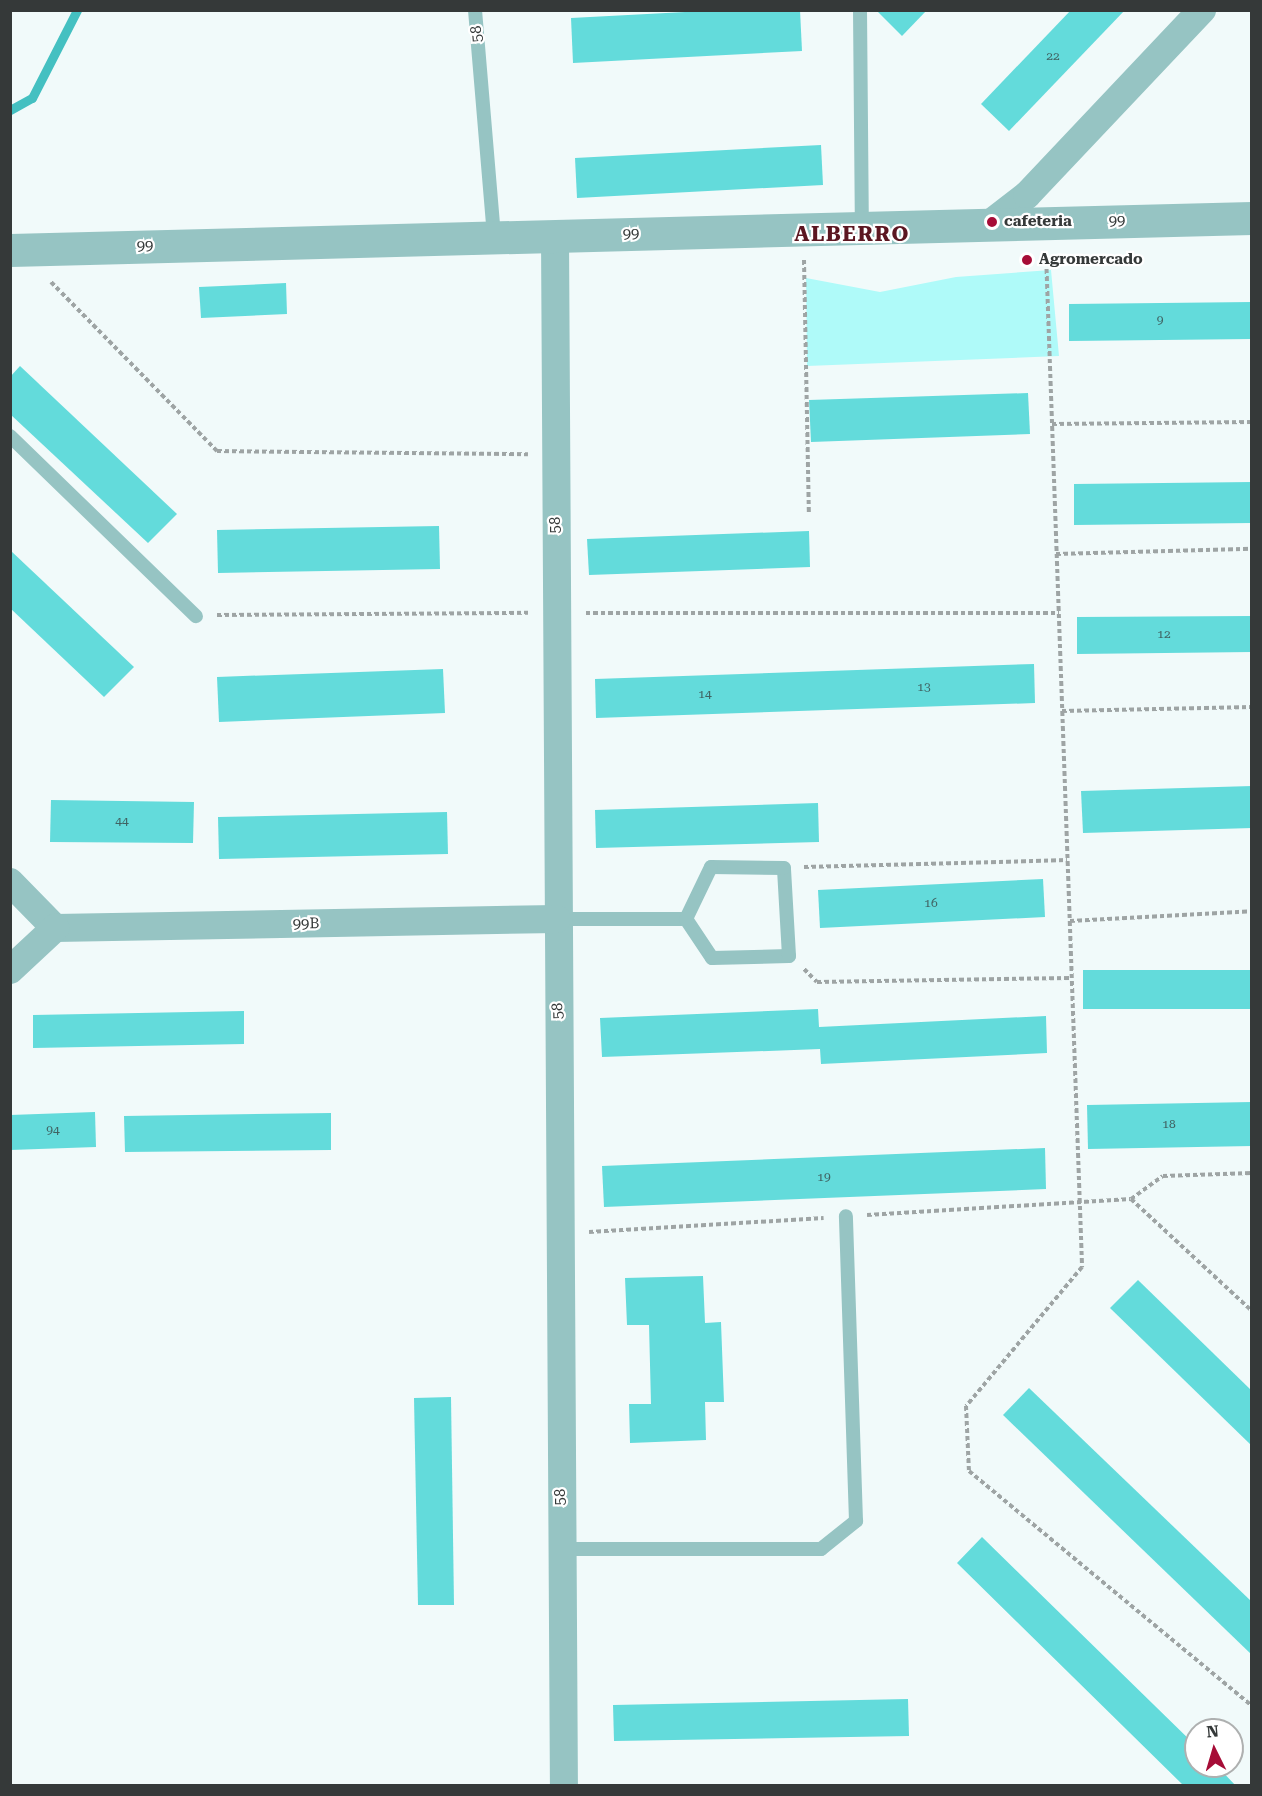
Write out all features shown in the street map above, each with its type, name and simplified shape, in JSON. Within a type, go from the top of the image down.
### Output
[{"type":"street","points":[[988,225],[1027,195],[1202,10]]},
{"type":"street","name":"99","points":[[15,249],[1251,218]]},
{"type":"street","name":"58","points":[[555,236],[557,919],[564,1785]]},
{"type":"street","points":[[10,882],[55,928],[10,970]]},
{"type":"street","name":"99B","points":[[55,928],[557,919]]},
{"type":"lane","name":"58","points":[[475,10],[494,237]]},
{"type":"lane","points":[[860,10],[862,228]]},
{"type":"lane","points":[[10,436],[196,616]]},
{"type":"lane","points":[[711,867],[784,867],[789,956],[712,958],[686,919],[711,867]]},
{"type":"lane","points":[[557,919],[686,919]]},
{"type":"lane","points":[[561,1549],[821,1549],[855,1521],[846,1216]]},
{"type":"path","points":[[1045,223],[1082,1267],[966,1406],[969,1471],[1251,1706]]},
{"type":"path","points":[[803,230],[809,513]]},
{"type":"path","points":[[15,249],[217,451],[556,454]]},
{"type":"path","points":[[1052,424],[1251,422]]},
{"type":"path","points":[[1056,554],[1251,549]]},
{"type":"path","points":[[196,616],[1059,613]]},
{"type":"path","points":[[1062,711],[1251,707]]},
{"type":"path","points":[[784,867],[1067,860]]},
{"type":"path","points":[[1069,921],[1251,910]]},
{"type":"path","points":[[789,956],[817,982],[1071,978]]},
{"type":"path","points":[[561,1234],[1131,1199],[1163,1176],[1251,1173]]},
{"type":"path","points":[[1131,1199],[1251,1311]]},
{"type":"shaded area","points":[[1051,270],[1059,356],[807,366],[806,278],[880,292],[956,277]]},
{"type":"building","points":[[723,10],[800,10],[802,51],[573,63],[571,18]]},
{"type":"building","points":[[876,10],[927,10],[902,36]]},
{"type":"building","points":[[1071,10],[1125,10],[1009,131],[981,104]]},
{"type":"building","points":[[821,145],[823,185],[577,198],[575,158]]},
{"type":"building","points":[[286,283],[287,314],[201,318],[199,287]]},
{"type":"building","points":[[1252,302],[1252,339],[1069,341],[1069,304]]},
{"type":"building","points":[[20,366],[177,514],[148,543],[10,414],[10,377]]},
{"type":"building","points":[[1028,393],[1030,434],[811,442],[809,400]]},
{"type":"building","points":[[1252,482],[1252,523],[1074,525],[1074,484]]},
{"type":"building","points":[[439,526],[440,569],[218,573],[217,530]]},
{"type":"building","points":[[809,531],[810,567],[589,575],[587,539]]},
{"type":"building","points":[[10,550],[134,667],[104,697],[10,608]]},
{"type":"building","points":[[1252,616],[1252,652],[1077,654],[1077,617]]},
{"type":"building","points":[[1034,664],[1035,703],[596,718],[595,679]]},
{"type":"building","points":[[443,669],[445,713],[219,722],[217,677]]},
{"type":"building","points":[[1252,786],[1252,828],[1083,833],[1081,791]]},
{"type":"building","points":[[51,800],[194,802],[193,843],[50,842]]},
{"type":"building","points":[[818,803],[819,842],[596,848],[595,810]]},
{"type":"building","points":[[447,812],[448,854],[219,859],[218,817]]},
{"type":"building","points":[[1043,879],[1045,917],[820,928],[818,890]]},
{"type":"building","points":[[1083,970],[1252,970],[1252,1009],[1083,1009]]},
{"type":"building","points":[[818,1009],[819,1027],[1046,1016],[1047,1053],[821,1064],[820,1049],[602,1057],[600,1018]]},
{"type":"building","points":[[244,1011],[244,1044],[33,1048],[33,1015]]},
{"type":"building","points":[[1252,1102],[1252,1146],[1088,1149],[1087,1105]]},
{"type":"building","points":[[95,1112],[96,1147],[10,1150],[10,1115]]},
{"type":"building","points":[[331,1113],[331,1150],[125,1152],[124,1116]]},
{"type":"building","points":[[1045,1148],[1046,1189],[604,1207],[602,1166]]},
{"type":"building","points":[[703,1276],[705,1323],[721,1322],[724,1402],[705,1402],[706,1440],[630,1443],[629,1404],[651,1404],[649,1325],[627,1325],[625,1278]]},
{"type":"building","points":[[1138,1280],[1252,1391],[1252,1446],[1110,1308]]},
{"type":"building","points":[[1029,1388],[1252,1602],[1252,1655],[1003,1415]]},
{"type":"building","points":[[451,1397],[454,1605],[418,1605],[414,1398]]},
{"type":"building","points":[[982,1537],[1184,1734],[1184,1778],[1228,1778],[1236,1786],[1184,1786],[957,1563]]},
{"type":"building","points":[[908,1699],[909,1736],[614,1741],[613,1705]]},
{"type":"waterway","points":[[10,110],[32,98],[77,10]]},
{"type":"place","name":"cafeteria","points":[[992,222]]},
{"type":"place","name":"Agromercado","points":[[1027,260]]},
{"type":"district","name":"ALBERRO","points":[[852,234]]}]
